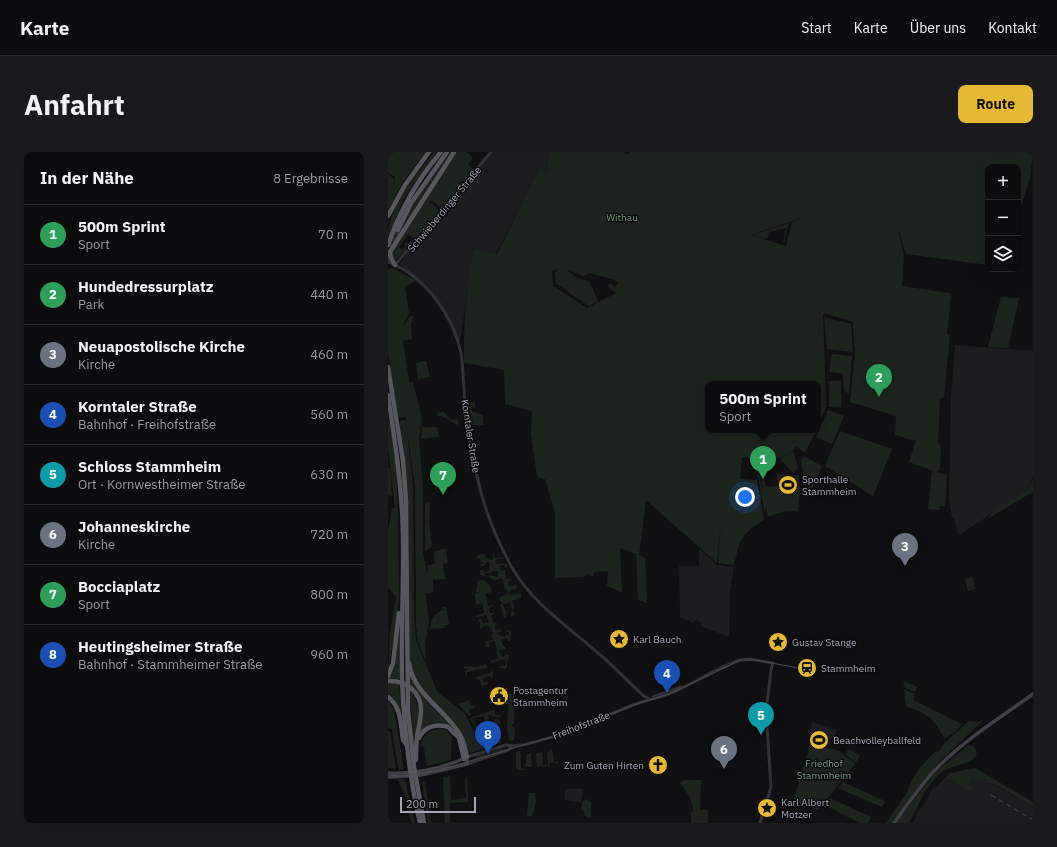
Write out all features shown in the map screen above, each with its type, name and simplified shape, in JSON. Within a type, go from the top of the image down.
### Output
[{"type":"highway","points":[[388,216],[405,185],[429,152]]},
{"type":"highway","points":[[388,245],[402,208],[420,179],[441,152]]},
{"type":"highway","points":[[398,230],[411,203],[447,152]]},
{"type":"highway","points":[[395,265],[389,253],[454,152]]},
{"type":"highway","points":[[388,367],[403,461],[406,501],[406,650],[412,767]]},
{"type":"highway","points":[[388,395],[398,461],[401,498],[402,688],[407,746],[412,767],[420,823]]},
{"type":"highway","points":[[388,676],[392,668],[402,594]]},
{"type":"highway","points":[[406,650],[409,666],[414,679],[423,692],[458,731],[463,740],[465,758]]},
{"type":"highway","points":[[388,681],[405,684],[415,692],[418,697],[421,710],[412,767]]},
{"type":"highway","points":[[388,697],[397,709],[403,740],[407,746]]},
{"type":"highway","points":[[416,744],[420,735],[428,728],[437,725],[446,726],[452,729],[458,736],[465,758]]},
{"type":"highway","points":[[414,779],[424,823]]},
{"type":"main road","points":[[894,823],[929,777],[943,762],[1033,694]]},
{"type":"main road","points":[[388,773],[423,771],[465,758],[467,764],[421,775],[388,777]]},
{"type":"street","name":"Schwieberdinger Straße","points":[[395,265],[491,152]]},
{"type":"street","name":"Korntaler Straße","points":[[388,262],[415,278],[428,290],[444,312],[458,341],[462,360],[467,418],[478,483],[497,536],[516,574],[532,596],[649,699]]},
{"type":"street","name":"Freihofstraße","points":[[512,747],[564,732],[643,701],[669,694],[740,660],[750,659],[773,663],[771,668],[766,712],[771,787],[760,823]]},
{"type":"street","points":[[643,701],[644,696]]},
{"type":"street","points":[[465,758],[506,745],[512,747]]},
{"type":"street","points":[[467,764],[508,750],[512,747]]},
{"type":"shaded area","points":[[489,152],[549,152],[546,173],[540,168],[496,254],[474,248],[460,342],[434,298],[411,277],[400,264],[418,238]]},
{"type":"shaded area","points":[[955,345],[1033,351],[1033,475],[1030,488],[961,534],[957,532],[955,521],[952,517],[949,500],[951,397]]},
{"type":"shaded area","points":[[699,549],[717,565],[734,567],[730,591],[729,637],[701,626],[701,622],[696,620],[694,623],[680,617],[679,566],[699,566]]},
{"type":"shaded area","points":[[812,722],[837,730],[833,740],[810,733]]},
{"type":"shaded area","points":[[974,777],[984,779],[1033,807],[1033,823],[913,823],[918,810],[922,808],[931,791],[945,778],[968,791],[976,789],[969,785]]},
{"type":"shaded area","points":[[565,789],[583,789],[581,802],[565,800]]},
{"type":"green space","points":[[388,152],[426,152],[403,182],[388,211],[388,174],[395,180],[395,177],[388,172]]},
{"type":"green space","points":[[434,152],[437,152],[403,200],[388,238],[392,214],[397,203],[418,171]]},
{"type":"green space","points":[[449,152],[451,152],[388,252],[396,230],[400,231],[414,201]]},
{"type":"green space","points":[[456,152],[467,152],[473,158],[468,164],[474,170],[441,208],[431,200],[429,202],[440,210],[398,258],[394,260],[391,254]],"holes":[[[408,234],[413,238],[408,244],[406,242],[404,244],[406,246],[402,250],[399,247]]]},
{"type":"green space","name":"Withau","points":[[549,152],[624,152],[628,155],[630,152],[1033,152],[1030,178],[1021,206],[1021,164],[985,164],[985,265],[906,254],[897,226],[904,255],[902,286],[949,293],[951,295],[947,334],[950,335],[944,397],[940,399],[938,442],[941,446],[940,470],[937,472],[947,475],[945,506],[940,506],[939,510],[928,509],[932,471],[936,472],[909,462],[916,441],[895,435],[896,416],[850,402],[855,354],[853,322],[828,314],[823,314],[826,407],[821,420],[821,381],[705,381],[705,433],[815,433],[805,452],[796,446],[790,453],[780,458],[760,460],[766,487],[778,486],[777,474],[785,474],[785,476],[799,475],[800,491],[798,512],[786,511],[768,517],[766,507],[765,515],[757,470],[764,495],[758,460],[742,457],[740,479],[757,480],[764,520],[746,533],[740,543],[734,565],[718,563],[721,520],[717,563],[646,500],[639,555],[645,558],[647,603],[638,600],[636,554],[620,548],[622,593],[607,586],[608,571],[594,572],[593,577],[587,575],[583,577],[555,578],[555,513],[545,479],[537,477],[531,434],[532,411],[505,404],[504,370],[464,363],[466,305],[474,248],[497,254],[540,167],[546,173]],"holes":[[[801,218],[792,222],[786,246],[751,235]],[[558,269],[555,273],[556,284],[589,306],[598,301],[589,281],[577,278],[566,269],[583,276],[590,273],[615,280],[618,283],[615,287],[610,283],[607,286],[616,293],[587,308],[553,286],[552,271]]]},
{"type":"green space","points":[[789,223],[784,242],[786,228],[769,232],[767,239],[753,235]]},
{"type":"green space","points":[[393,268],[416,281],[405,287],[409,313],[402,327],[411,316],[414,317],[411,323],[412,339],[403,341],[409,381],[413,383],[422,418],[419,438],[423,489],[423,552],[427,572],[426,582],[428,565],[435,564],[434,552],[445,548],[448,563],[443,564],[445,579],[433,580],[433,592],[426,593],[425,590],[429,622],[425,644],[426,661],[418,642],[416,626],[415,486],[406,422],[413,485],[414,617],[416,640],[437,691],[465,714],[476,736],[482,741],[501,740],[501,743],[468,753],[459,730],[421,686],[410,665],[408,514],[399,421],[406,420],[406,417],[398,418],[388,352],[388,269]]},
{"type":"green space","points":[[1001,297],[1019,298],[1008,348],[988,347]]},
{"type":"green space","points":[[824,317],[851,324],[853,352],[827,349]]},
{"type":"green space","points":[[832,354],[852,356],[849,394],[844,391],[843,374],[829,372]]},
{"type":"green space","points":[[426,361],[430,377],[418,379],[416,363]]},
{"type":"green space","points":[[829,381],[841,381],[841,407],[829,407]]},
{"type":"green space","points":[[468,401],[475,403],[475,408],[472,407],[471,411],[483,415],[483,425],[471,425]]},
{"type":"green space","points":[[828,410],[844,416],[832,444],[816,437],[818,433],[821,433],[821,426]]},
{"type":"green space","points":[[441,411],[446,413],[445,414],[452,420],[458,420],[459,425],[443,417],[437,416],[438,412],[441,413]]},
{"type":"green space","points":[[388,423],[390,423],[397,469],[399,593],[397,621],[388,671],[390,632],[396,597],[388,587],[388,531],[392,508],[395,508],[388,446]]},
{"type":"green space","points":[[422,427],[437,427],[439,437],[421,439]]},
{"type":"green space","points":[[840,431],[892,449],[873,496],[825,466]]},
{"type":"green space","points":[[793,451],[798,467],[793,473],[780,459]]},
{"type":"green space","points":[[804,456],[822,466],[809,495],[806,493],[801,460]]},
{"type":"green space","points":[[388,468],[390,468],[392,496],[388,495]]},
{"type":"green space","points":[[1033,479],[1033,492],[987,519],[994,511],[1030,488]]},
{"type":"green space","points":[[430,502],[429,521],[432,546],[425,552],[425,504]]},
{"type":"green space","points":[[493,552],[495,558],[503,557],[504,561],[503,558],[495,561],[497,564],[506,563],[508,567],[505,568],[504,565],[500,566],[501,571],[505,570],[506,579],[512,579],[508,582],[509,586],[517,585],[516,589],[509,591],[510,595],[521,593],[521,597],[512,601],[515,608],[513,609],[515,617],[514,615],[511,617],[511,612],[513,612],[510,602],[503,605],[507,614],[504,618],[500,604],[504,603],[501,602],[499,598],[508,593],[507,589],[505,590],[503,580],[501,578],[495,580],[489,577],[490,575],[497,577],[498,574],[499,575],[498,571],[485,573],[485,576],[480,575],[480,570],[484,570],[484,572],[489,571],[490,563],[488,561],[484,566],[480,565],[485,562],[481,563],[480,558],[477,558],[477,555],[485,554],[485,557],[490,560],[493,559]]},
{"type":"green space","points":[[973,577],[975,589],[968,591],[965,579]]},
{"type":"green space","points":[[478,581],[485,581],[489,585],[488,586],[490,585],[492,594],[490,592],[485,594],[488,606],[494,605],[488,609],[490,613],[495,613],[491,616],[494,623],[499,624],[495,625],[495,630],[501,629],[501,631],[497,634],[504,637],[508,635],[511,636],[510,641],[508,641],[507,638],[501,640],[506,649],[499,650],[502,657],[509,654],[506,669],[500,668],[499,666],[505,666],[505,659],[491,663],[490,661],[499,658],[496,653],[498,652],[494,641],[489,643],[490,646],[486,647],[485,643],[486,641],[493,640],[491,635],[493,634],[489,626],[484,626],[480,629],[480,622],[478,621],[481,618],[483,624],[489,622],[486,615],[476,616],[484,613],[482,603],[476,605],[475,594],[480,592],[476,592]]},
{"type":"green space","points":[[446,607],[449,624],[444,626],[444,628],[430,629],[432,619],[444,609],[441,609]]},
{"type":"green space","points":[[400,626],[399,681],[388,680],[393,665]]},
{"type":"green space","points":[[504,630],[511,631],[511,634],[508,635],[509,632]]},
{"type":"green space","points":[[486,664],[488,667],[486,668],[467,672],[467,677],[465,671],[468,670],[468,668],[465,669],[464,666],[476,667]]},
{"type":"green space","points":[[490,670],[493,672],[493,678],[488,676],[483,679],[484,683],[488,682],[488,684],[482,686],[479,679],[477,680],[476,677],[491,672]]},
{"type":"green space","points":[[409,671],[453,728],[438,723],[431,725],[419,734],[423,714],[422,707],[419,695],[410,684]]},
{"type":"green space","points":[[903,681],[918,687],[915,692],[905,688]]},
{"type":"green space","points":[[388,683],[399,684],[402,721],[396,702],[388,694]]},
{"type":"green space","points":[[904,689],[915,694],[913,700],[962,724],[954,733],[944,738],[936,724],[929,717],[906,706]]},
{"type":"green space","points":[[410,690],[417,703],[418,710],[418,725],[413,748]]},
{"type":"green space","points":[[509,693],[515,695],[514,724],[511,725],[515,729],[514,740],[509,740],[507,729]]},
{"type":"green space","points":[[472,699],[469,701],[471,706],[474,706],[475,708],[469,710],[471,715],[469,716],[458,704]]},
{"type":"green space","points":[[388,700],[394,710],[404,769],[399,770],[392,729],[388,728]]},
{"type":"green space","points":[[494,710],[495,714],[500,715],[501,713],[500,718],[488,715],[489,722],[495,722],[495,719],[500,720],[500,727],[499,724],[495,724],[495,727],[485,726],[484,716],[472,718],[473,721],[475,721],[474,724],[481,732],[484,730],[484,734],[486,733],[486,730],[500,728],[501,738],[481,737],[470,718]]},
{"type":"green space","points":[[984,720],[938,763],[892,823],[886,823],[908,791],[915,774],[927,760],[936,751],[938,752],[948,739],[969,721],[977,722]]},
{"type":"green space","points":[[444,729],[452,737],[451,760],[427,766],[424,748],[420,745],[421,741],[426,734],[432,730]]},
{"type":"green space","points":[[388,730],[390,732],[396,769],[388,768]]},
{"type":"green space","name":"Beachvolleyballfeld","points":[[814,735],[827,739],[825,745],[812,741]]},
{"type":"green space","name":"Friedhof Stammheim","points":[[811,743],[839,751],[855,764],[818,810],[793,801]]},
{"type":"green space","points":[[967,746],[973,746],[976,751],[976,756],[968,762],[949,768],[938,775],[928,787],[909,823],[896,823],[934,774]]},
{"type":"green space","points":[[503,748],[502,751],[476,759],[476,756]]},
{"type":"green space","points":[[552,748],[554,762],[558,762],[558,764],[553,762],[549,764],[550,767],[548,767],[547,752]]},
{"type":"green space","points":[[519,749],[521,755],[521,768],[525,770],[519,770],[516,768],[516,753]]},
{"type":"green space","points":[[848,749],[860,755],[856,763],[846,755]]},
{"type":"green space","points":[[542,752],[543,765],[547,765],[545,768],[544,766],[537,767],[536,753]]},
{"type":"green space","points":[[536,753],[531,754],[532,767],[526,767],[525,769],[527,754]]},
{"type":"green space","points":[[975,768],[1033,802],[1033,807],[996,785],[987,782],[985,779],[983,780],[974,777],[969,785],[976,789],[968,791],[945,778],[950,773]]},
{"type":"green space","points":[[450,776],[451,800],[466,798],[465,778],[467,776],[468,802],[450,803],[450,823],[445,823],[443,777]]},
{"type":"green space","points":[[390,778],[405,779],[415,823],[411,823],[405,796],[398,780]]},
{"type":"green space","points":[[684,780],[701,780],[700,810],[708,810],[708,823],[691,823],[691,812],[694,811],[690,797],[680,783]]},
{"type":"green space","points":[[422,782],[425,782],[431,823],[428,823]]},
{"type":"green space","points":[[843,782],[885,801],[882,807],[838,788]]},
{"type":"green space","points":[[529,793],[535,793],[536,803],[532,816],[527,816]]},
{"type":"green space","points":[[830,798],[871,817],[868,823],[860,823],[824,805]]},
{"type":"green space","points":[[586,799],[591,802],[591,818],[585,816],[583,810],[581,809],[582,802]]},
{"type":"tunnel","points":[[388,260],[398,230]]},
{"type":"tram line","points":[[388,776],[405,776],[440,770],[564,733],[634,705],[669,694],[741,660],[755,660],[815,671]]},
{"type":"railway","points":[[991,795],[1033,820]]},
{"type":"place","name":"Hundedressurplatz","points":[[879,397]]},
{"type":"place","name":"500m Sprint","points":[[763,479]]},
{"type":"place","name":"Sporthalle Stammheim","points":[[788,485]]},
{"type":"place","name":"Bocciaplatz","points":[[443,495]]},
{"type":"place","name":"Neuapostolische Kirche","points":[[905,566]]},
{"type":"place","name":"Karl Bauch","points":[[619,639]]},
{"type":"place","name":"Gustav Stange","points":[[778,642]]},
{"type":"place","name":"Stammheim","points":[[807,668]]},
{"type":"place","name":"Korntaler Straße","points":[[667,693]]},
{"type":"place","name":"Postagentur Stammheim","points":[[499,696]]},
{"type":"place","name":"Schloss Stammheim","points":[[761,735]]},
{"type":"place","name":"Beachvolleyballfeld","points":[[819,740]]},
{"type":"place","name":"Heutingsheimer Straße","points":[[488,754]]},
{"type":"place","name":"Zum Guten Hirten","points":[[658,765]]},
{"type":"place","name":"Johanneskirche","points":[[724,769]]},
{"type":"place","name":"Karl Albert Motzer","points":[[767,808]]}]
